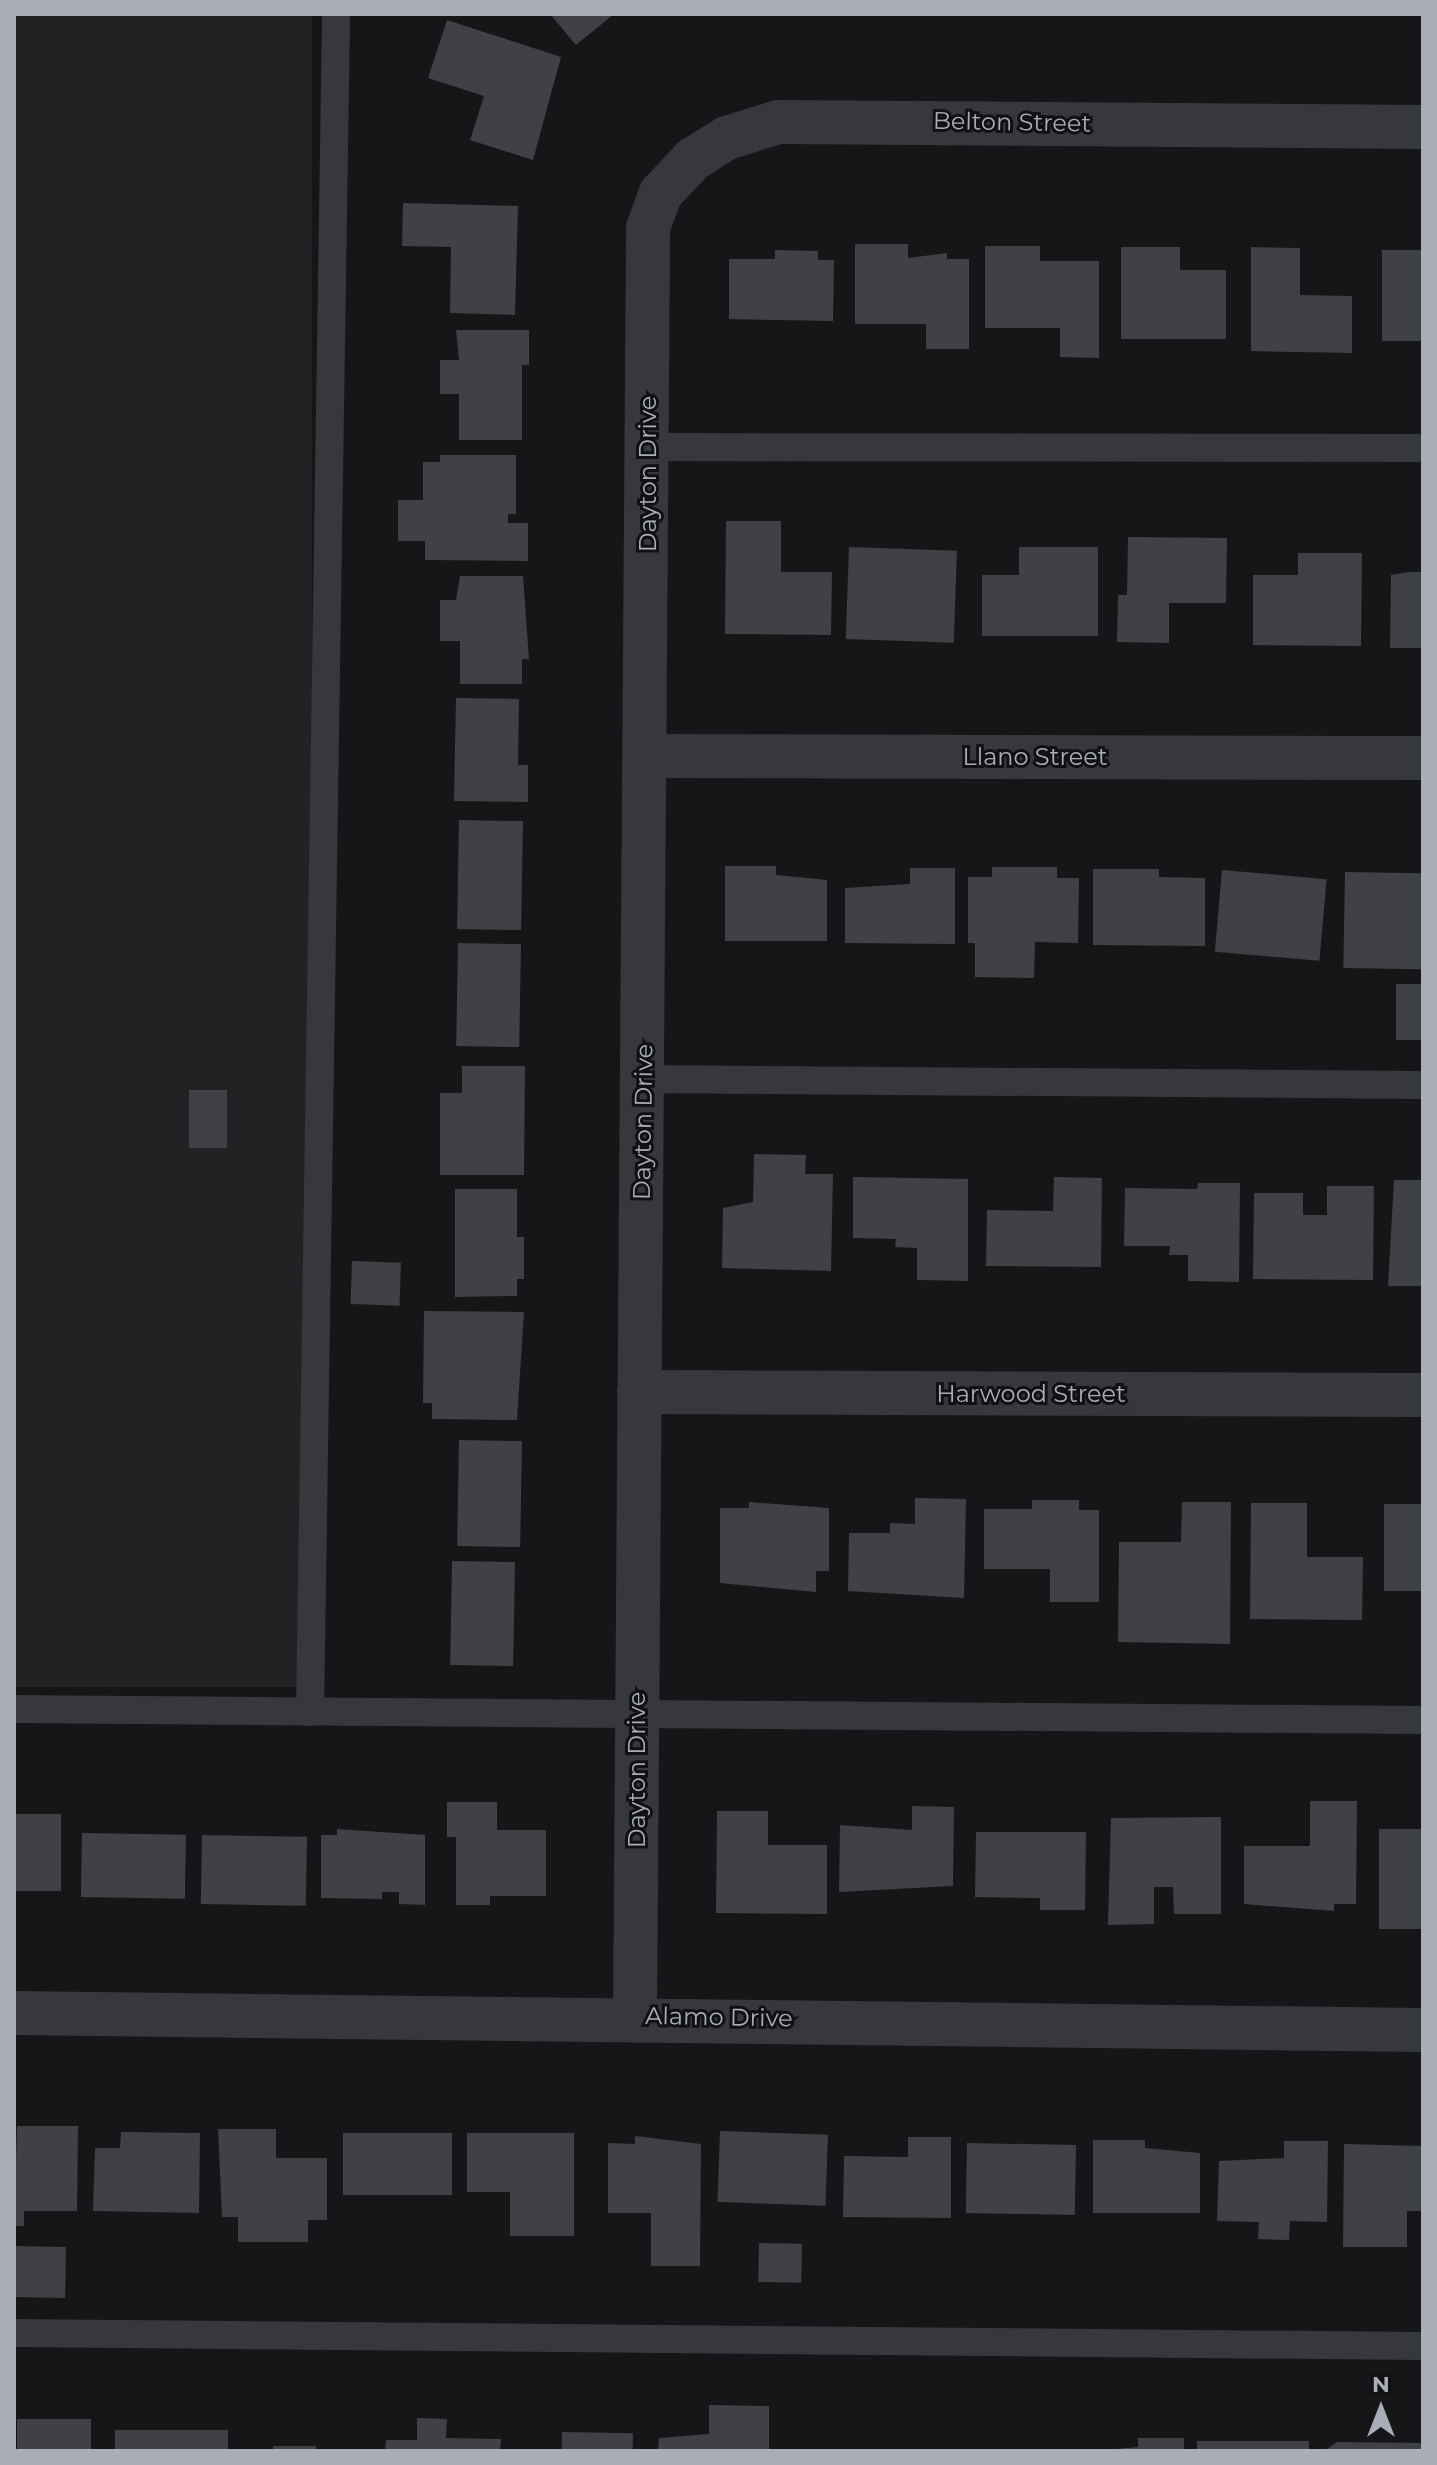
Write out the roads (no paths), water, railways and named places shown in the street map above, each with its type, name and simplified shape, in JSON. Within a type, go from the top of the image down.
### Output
[{"type":"street","name":"Belton Street","points":[[648,228],[661,193],[693,159],[727,138],[778,122],[1423,127]]},
{"type":"street","name":"Dayton Drive","points":[[635,2016],[639,1392],[648,756],[648,228]]},
{"type":"street","name":"Llano Street","points":[[648,756],[1423,758]]},
{"type":"street","name":"Harwood Street","points":[[639,1392],[1423,1395]]},
{"type":"street","name":"Alamo Drive","points":[[14,2013],[635,2016],[1423,2030]]},
{"type":"lane","points":[[310,1712],[336,14]]},
{"type":"lane","points":[[648,447],[1423,448]]},
{"type":"lane","points":[[643,1079],[1423,1085]]},
{"type":"lane","points":[[14,1709],[1423,1720]]},
{"type":"lane","points":[[14,2333],[1423,2346]]}]
